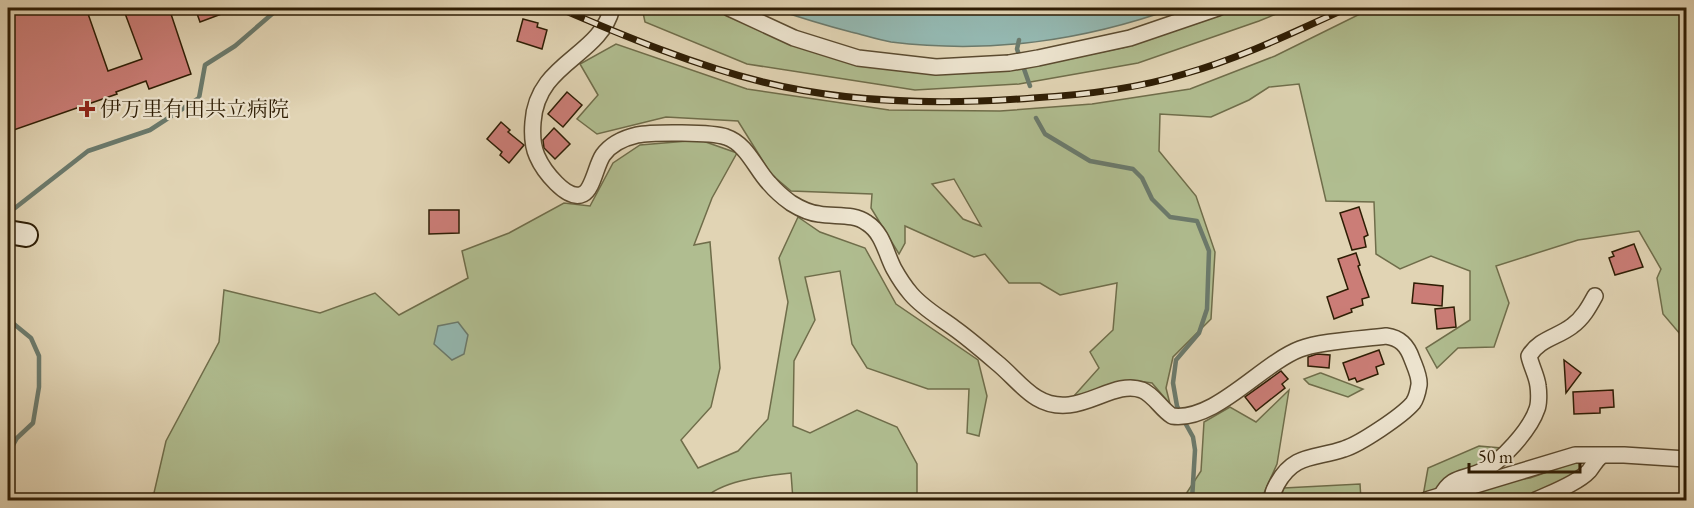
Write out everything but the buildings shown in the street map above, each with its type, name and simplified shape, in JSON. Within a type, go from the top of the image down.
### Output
[{"type":"street","points":[[612,8],[610,16],[591,43],[558,69],[543,87],[534,109],[532,138],[537,156],[546,171],[563,190],[573,195],[582,195],[589,189],[596,167],[604,154],[616,143],[638,135],[708,133],[726,137],[741,144],[769,183],[792,203],[816,214],[852,217],[866,222],[878,234],[894,269],[912,295],[933,314],[999,364],[1037,398],[1056,406],[1075,405],[1129,388],[1141,390],[1172,416],[1190,416],[1211,407],[1287,355],[1301,348],[1386,336],[1396,338],[1411,355],[1419,379],[1414,402],[1402,413],[1357,443],[1343,450],[1298,461],[1283,474],[1272,494],[1273,500]]},
{"type":"street","points":[[729,8],[794,38],[858,57],[936,67],[1010,63],[1038,58],[1130,38],[1218,8]]},
{"type":"street","points":[[1442,496],[1445,488],[1454,480],[1482,471],[1498,460],[1525,430],[1538,408],[1538,385],[1529,356],[1533,348],[1571,327],[1584,316],[1595,296]]},
{"type":"street","points":[[1425,501],[1575,455],[1686,459]]},
{"type":"street","points":[[1536,501],[1579,478],[1589,471],[1601,456]]},
{"type":"green space","points":[[642,8],[710,8],[787,42],[1013,70],[1126,47],[1236,8],[1291,8],[1138,63],[1019,84],[915,90],[747,64],[645,22]]},
{"type":"green space","points":[[1372,8],[1686,8],[1686,341],[1663,314],[1657,278],[1661,269],[1639,231],[1578,240],[1496,266],[1509,303],[1494,347],[1458,348],[1437,368],[1426,348],[1470,320],[1470,271],[1431,256],[1400,269],[1376,254],[1374,202],[1326,201],[1299,84],[1269,87],[1249,100],[1211,117],[1160,114],[1159,151],[1196,196],[1215,252],[1211,319],[1173,357],[1166,388],[1170,404],[1152,383],[1131,380],[1073,397],[1099,368],[1090,352],[1113,330],[1117,283],[1060,295],[1040,283],[1009,283],[985,254],[974,257],[905,226],[905,243],[899,254],[871,208],[872,194],[791,191],[771,174],[738,121],[666,117],[597,134],[577,119],[598,95],[580,64],[616,44],[747,89],[889,110],[1000,111],[1092,104],[1190,89],[1275,56]],"holes":[[[954,179],[981,226],[963,219],[932,184]]]},
{"type":"green space","points":[[700,140],[737,153],[712,198],[694,245],[710,242],[720,368],[711,407],[681,440],[698,468],[738,451],[768,419],[788,302],[779,258],[798,217],[820,232],[865,248],[896,304],[978,360],[987,396],[979,436],[967,433],[969,389],[928,389],[867,368],[852,344],[840,271],[805,277],[815,320],[794,361],[793,426],[810,433],[857,410],[897,427],[917,464],[917,500],[793,500],[791,473],[732,483],[711,493],[703,500],[133,500],[154,493],[166,441],[219,342],[224,290],[320,313],[375,293],[399,315],[468,278],[462,251],[509,233],[564,203],[590,206],[613,163],[640,145]]},
{"type":"green space","points":[[1320,373],[1363,389],[1348,397],[1309,384],[1304,379]]},
{"type":"green space","points":[[1289,390],[1277,464],[1264,493],[1247,500],[1182,500],[1201,471],[1204,422],[1230,407],[1256,422]]},
{"type":"green space","points":[[1479,446],[1501,448],[1489,484],[1530,478],[1579,461],[1580,473],[1524,500],[1424,500],[1428,468]]},
{"type":"green space","points":[[1360,484],[1361,500],[1278,500],[1284,488]]},
{"type":"water","points":[[772,8],[1175,8],[1105,29],[1070,36],[1035,42],[964,46],[886,41]]},
{"type":"water","points":[[458,322],[468,335],[464,354],[452,360],[434,344],[438,326]]},
{"type":"waterway","points":[[15,208],[88,151],[150,130],[199,98],[205,65],[235,46],[279,8]]},
{"type":"waterway","points":[[1019,40],[1017,49],[1030,86]]},
{"type":"waterway","points":[[1036,118],[1045,134],[1090,161],[1133,169],[1142,178],[1152,199],[1170,217],[1197,221],[1209,251],[1207,309],[1199,333],[1176,360],[1173,383],[1180,412]]},
{"type":"waterway","points":[[8,315],[9,320],[31,338],[39,356],[39,387],[33,423],[17,438],[8,454]]},
{"type":"waterway","points":[[1183,419],[1193,437],[1195,450],[1192,500]]},
{"type":"railway","points":[[559,8],[685,58],[763,82],[863,99],[931,102],[1052,97],[1147,84],[1226,60],[1347,8]]},
{"type":"place","name":"伊万里有田共立病院","points":[[87,109]]}]
